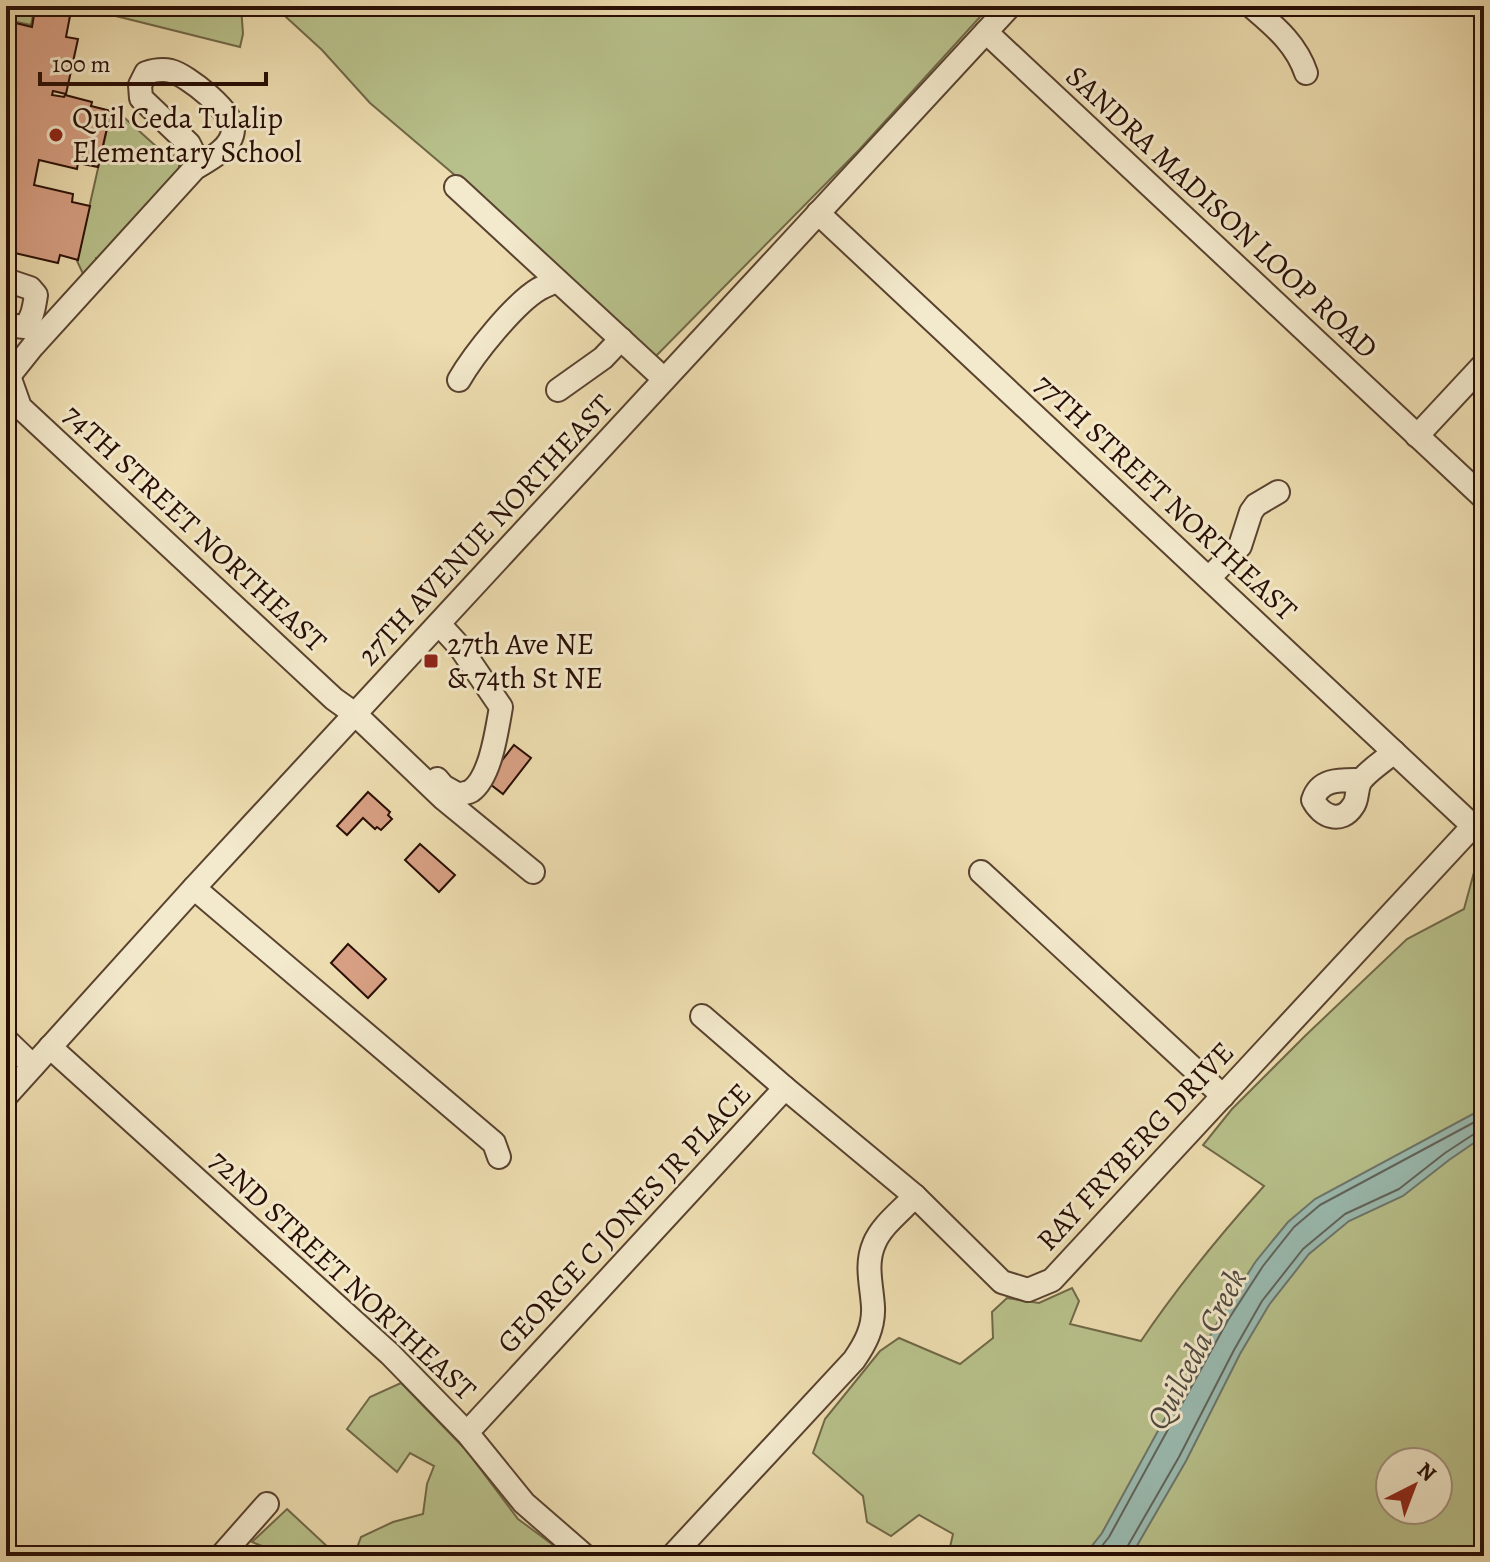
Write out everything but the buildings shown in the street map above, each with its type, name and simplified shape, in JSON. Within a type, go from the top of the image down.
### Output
[{"type":"street","name":"27TH AVENUE NORTHEAST","points":[[6,1096],[194,888],[1010,6]]},
{"type":"street","points":[[1251,6],[1285,36],[1302,59],[1306,73]]},
{"type":"street","name":"SANDRA MADISON LOOP ROAD","points":[[986,32],[1484,498]]},
{"type":"street","points":[[21,333],[195,168],[215,157],[234,132],[232,119],[217,103],[179,74],[168,70],[146,73],[140,85],[141,98],[189,144],[194,154],[195,168]]},
{"type":"street","points":[[456,187],[664,379]]},
{"type":"street","name":"77TH STREET NORTHEAST","points":[[818,213],[1394,752],[1478,826]]},
{"type":"street","points":[[6,280],[30,288],[36,295],[34,310],[21,333],[8,375]]},
{"type":"street","points":[[459,380],[500,325],[539,289],[557,281]]},
{"type":"street","points":[[558,390],[603,358],[621,339]]},
{"type":"street","points":[[1417,436],[1484,364]]},
{"type":"street","name":"74TH STREET NORTHEAST","points":[[8,375],[14,412],[238,608],[334,699],[359,710],[444,799],[533,872]]},
{"type":"street","points":[[1209,578],[1240,546],[1256,505],[1278,492]]},
{"type":"street","points":[[359,710],[410,747],[443,786],[459,795],[472,790],[491,757],[501,707],[460,647],[439,624]]},
{"type":"street","points":[[1361,780],[1394,752]]},
{"type":"street","name":"RAY FRYBERG DRIVE","points":[[702,1016],[915,1196],[1002,1282],[1028,1290],[1052,1280],[1478,826]]},
{"type":"street","points":[[981,872],[1223,1096]]},
{"type":"street","points":[[194,888],[494,1143],[499,1157]]},
{"type":"street","points":[[6,1040],[33,1066]]},
{"type":"street","name":"72ND STREET NORTHEAST","points":[[50,1047],[390,1354],[468,1434],[524,1503],[585,1556]]},
{"type":"street","name":"GEORGE C JONES JR PLACE","points":[[475,1424],[785,1088]]},
{"type":"street","points":[[672,1556],[854,1360],[866,1343],[873,1310],[869,1263],[874,1245],[882,1230],[915,1196]]},
{"type":"street","points":[[221,1556],[267,1504]]},
{"type":"green space","points":[[6,6],[35,6],[31,25],[6,22]]},
{"type":"green space","points":[[241,6],[243,34],[240,47],[112,15],[105,7]]},
{"type":"green space","points":[[274,6],[990,6],[859,150],[652,360],[470,188],[370,103],[322,50]]},
{"type":"green space","points":[[118,112],[168,157],[176,155],[179,173],[100,258],[96,258],[96,263],[84,276],[77,261],[109,120]]},
{"type":"green space","points":[[1484,861],[1484,1556],[948,1556],[953,1534],[919,1515],[891,1536],[867,1522],[863,1496],[813,1453],[825,1419],[880,1351],[899,1338],[960,1364],[993,1338],[992,1312],[1007,1298],[1039,1303],[1072,1288],[1079,1301],[1070,1324],[1141,1341],[1200,1261],[1264,1186],[1203,1145],[1232,1109],[1407,939],[1464,909],[1476,865]]},
{"type":"green space","points":[[401,1383],[466,1450],[518,1519],[568,1556],[354,1556],[361,1537],[393,1522],[423,1514],[427,1484],[434,1466],[410,1453],[397,1472],[347,1429],[370,1397]]},
{"type":"green space","points":[[287,1509],[337,1556],[287,1556],[252,1542]]},
{"type":"water","name":"Quilceda Creek","points":[[1484,1108],[1484,1136],[1403,1196],[1349,1221],[1309,1254],[1269,1305],[1240,1354],[1186,1461],[1131,1556],[1084,1556],[1102,1533],[1221,1316],[1256,1261],[1288,1222],[1315,1199]]},
{"type":"place","name":"Quil Ceda Tulalip Elementary School","points":[[56,135]]},
{"type":"place","name":"27th Ave NE & 74th St NE","points":[[431,661]]}]
